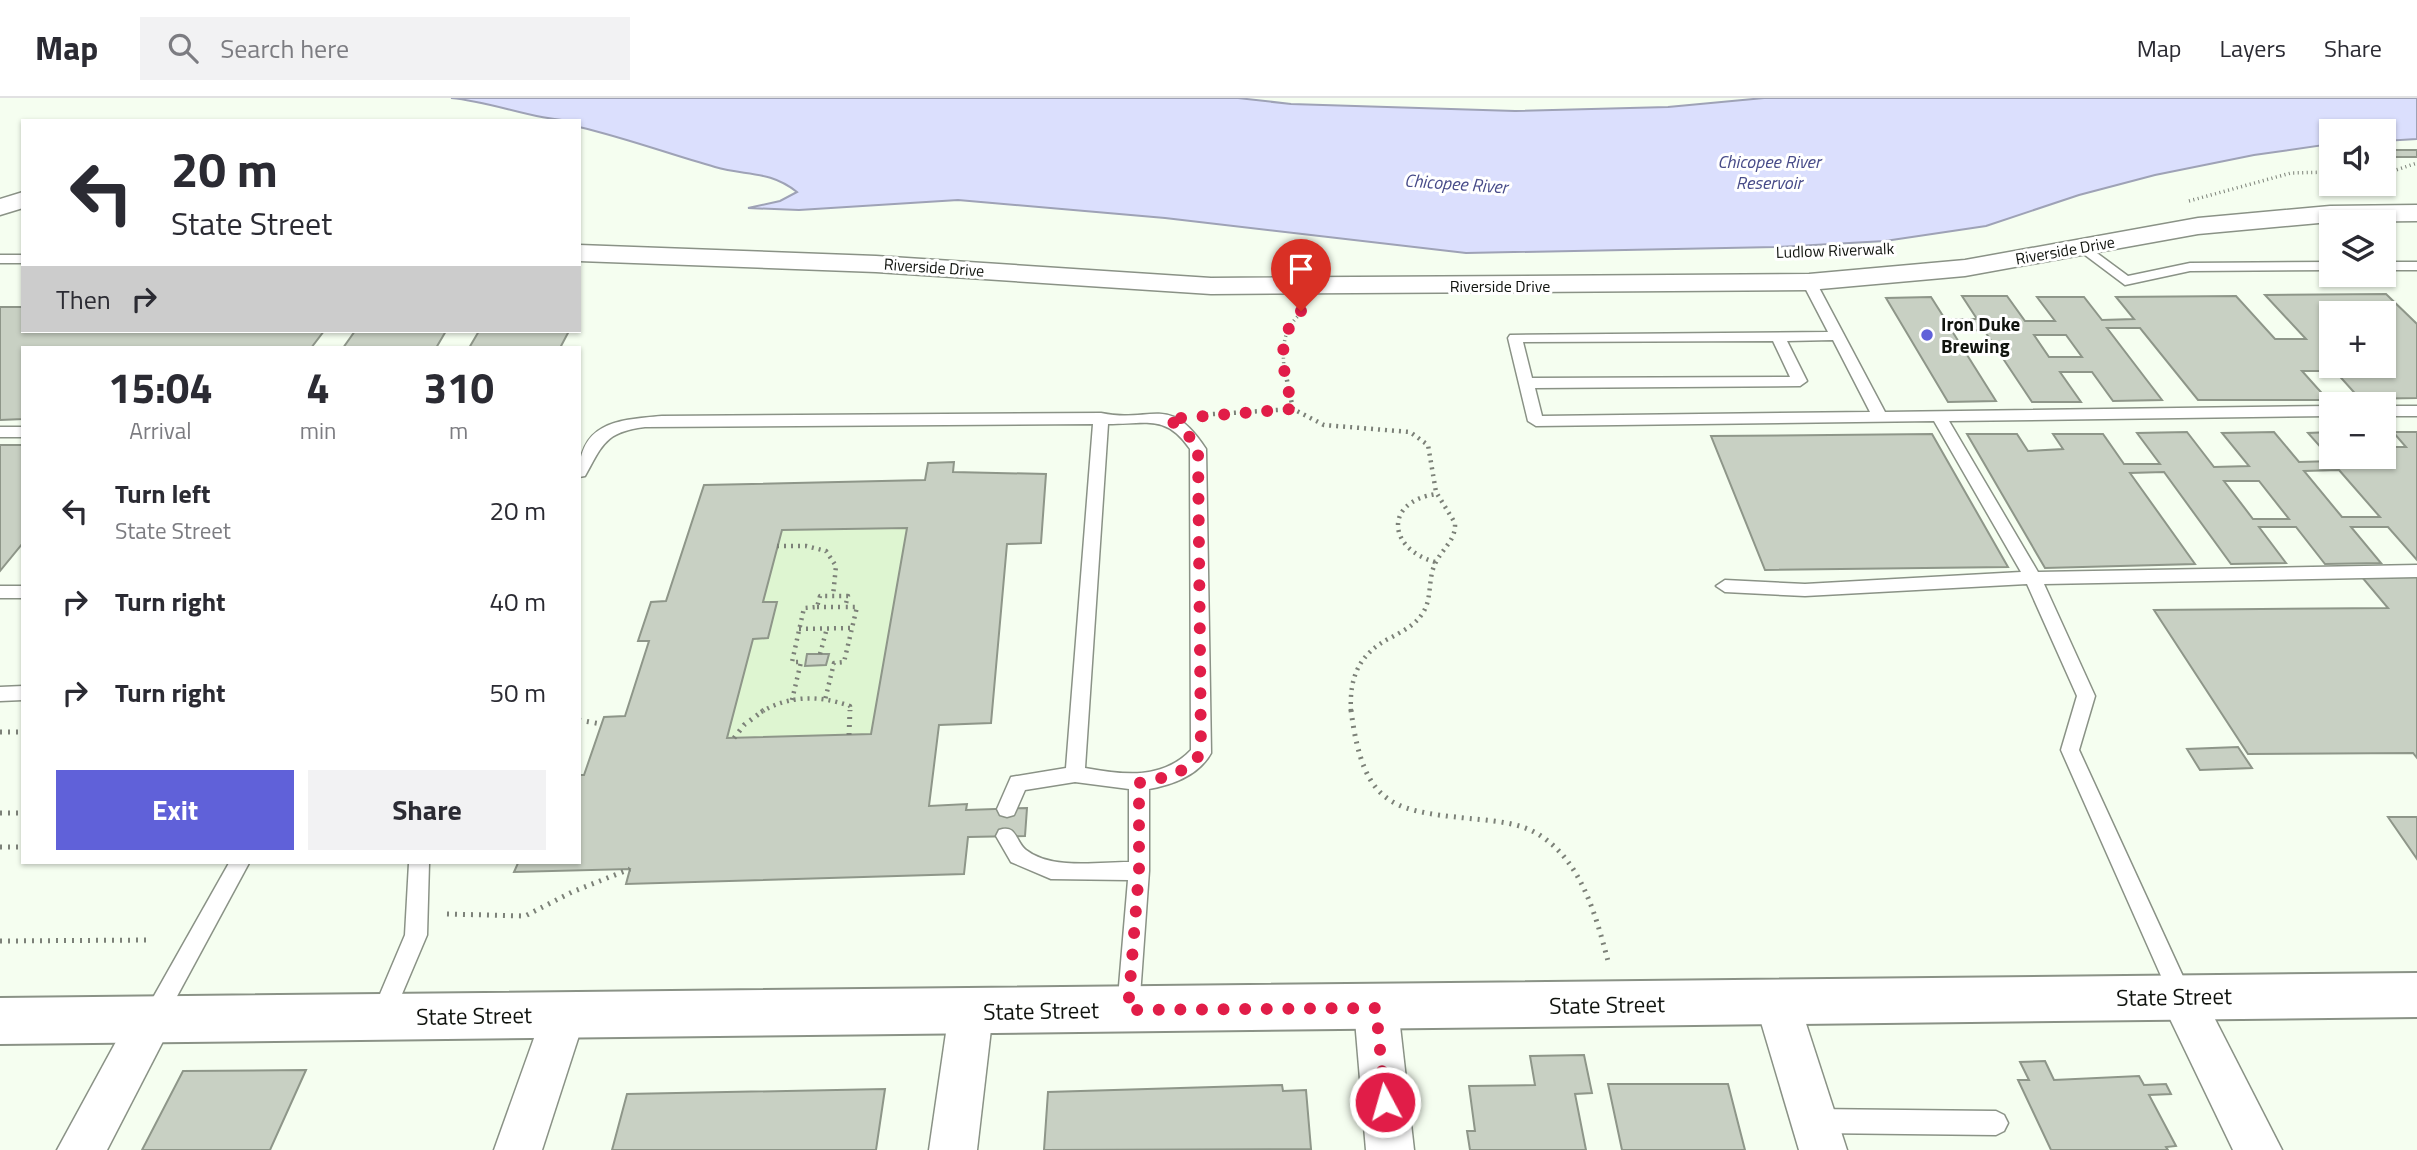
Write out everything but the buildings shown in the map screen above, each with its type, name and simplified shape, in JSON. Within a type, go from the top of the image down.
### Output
[{"type":"street","points":[[0,207],[21,201]]},
{"type":"street","name":"Riverside Drive","points":[[581,253],[876,264],[1211,286],[1809,282],[1965,268],[2198,226],[2330,214],[2417,213]]},
{"type":"street","name":"State Street","points":[[0,1021],[2417,995]]},
{"type":"street","points":[[2181,996],[2258,1150]]},
{"type":"street","points":[[1777,1002],[1819,1135]]},
{"type":"street","points":[[1376,1008],[1390,1150]]},
{"type":"street","points":[[953,1150],[971,1012]]},
{"type":"street","points":[[518,1150],[564,1014]]},
{"type":"street","points":[[81,1150],[152,1020]]},
{"type":"lane","points":[[2081,246],[2125,281],[2190,267],[2319,266]]},
{"type":"lane","points":[[0,259],[21,259]]},
{"type":"lane","points":[[2396,266],[2417,266]]},
{"type":"lane","points":[[1809,282],[1880,416]]},
{"type":"lane","points":[[1837,336],[1515,338],[1536,421],[2319,411]]},
{"type":"lane","points":[[1526,383],[1800,381],[1778,337]]},
{"type":"lane","points":[[2396,411],[2417,411]]},
{"type":"lane","points":[[1938,415],[2032,578],[2086,696],[2070,750],[2181,996]]},
{"type":"lane","points":[[1074,774],[1101,418]]},
{"type":"lane","points":[[581,468],[592,443],[603,431],[643,423],[1101,418],[1167,419],[1184,429],[1198,449],[1201,753],[1189,768],[1177,775],[1139,783],[1074,774],[1018,783],[1007,809]]},
{"type":"lane","points":[[0,432],[21,432]]},
{"type":"lane","points":[[1725,586],[1805,590],[2032,578],[2417,571]]},
{"type":"lane","points":[[0,592],[21,592]]},
{"type":"lane","points":[[0,694],[21,693]]},
{"type":"lane","points":[[1128,1010],[1139,871],[1139,783]]},
{"type":"lane","points":[[1006,836],[1018,856],[1051,870],[1139,871]]},
{"type":"lane","points":[[152,1020],[238,864]]},
{"type":"lane","points":[[381,1017],[416,935],[419,864]]},
{"type":"lane","points":[[1819,1135],[1996,1123]]},
{"type":"path","points":[[2396,170],[2417,163]]},
{"type":"path","points":[[2178,204],[2291,173],[2319,172]]},
{"type":"path","points":[[1293,409],[1282,343],[1289,324],[1301,311],[1312,308]]},
{"type":"path","points":[[1167,419],[1293,409],[1324,425],[1410,432],[1428,445],[1436,494],[1454,518],[1455,531],[1431,571],[1429,604],[1418,621],[1376,643],[1354,670],[1351,694],[1354,736],[1377,789],[1392,803],[1408,811],[1524,827],[1562,851],[1600,927],[1608,961]]},
{"type":"path","points":[[1435,562],[1416,556],[1405,546],[1397,524],[1399,513],[1413,499],[1436,494]]},
{"type":"path","points":[[778,546],[816,547],[832,556],[839,572],[833,596]]},
{"type":"path","points":[[817,607],[820,596],[848,596],[845,607]]},
{"type":"path","points":[[792,700],[801,662],[792,662],[804,608],[857,607],[844,662],[834,663],[825,700]]},
{"type":"path","points":[[820,654],[827,628]]},
{"type":"path","points":[[799,629],[852,628]]},
{"type":"path","points":[[734,738],[758,710],[792,700],[825,700],[850,706],[849,735]]},
{"type":"path","points":[[581,720],[601,724]]},
{"type":"path","points":[[0,732],[21,732]]},
{"type":"path","points":[[0,813],[21,813]]},
{"type":"path","points":[[0,847],[21,847]]},
{"type":"path","points":[[447,914],[468,911],[520,917],[547,907],[580,888],[614,879],[630,869]]},
{"type":"path","points":[[0,941],[149,940]]},
{"type":"green space","points":[[907,528],[871,734],[727,738],[753,639],[768,638],[777,602],[763,602],[782,530]]},
{"type":"water","name":"Chicopee River Reservoir","points":[[451,98],[1238,98],[1291,104],[1515,111],[1668,107],[1764,98],[2417,98],[2417,139],[2396,140],[2396,119],[2319,119],[2319,146],[2254,155],[2155,175],[2079,195],[1986,226],[1885,241],[1776,247],[1466,253],[1165,218],[958,200],[799,210],[748,208],[780,201],[797,192],[767,177],[726,170],[581,128],[581,119],[547,118]]},
{"type":"place","name":"Iron Duke Brewing","points":[[1927,335]]},
{"type":"route","points":[[1301,311],[1289,324],[1282,343],[1293,409],[1211,413],[1167,419],[1184,429],[1198,449],[1201,753],[1189,768],[1177,775],[1139,783],[1139,871],[1128,1010],[1376,1008],[1385,1102]]},
{"type":"water label","name":"Chicopee River","points":[[1456,184]]}]
